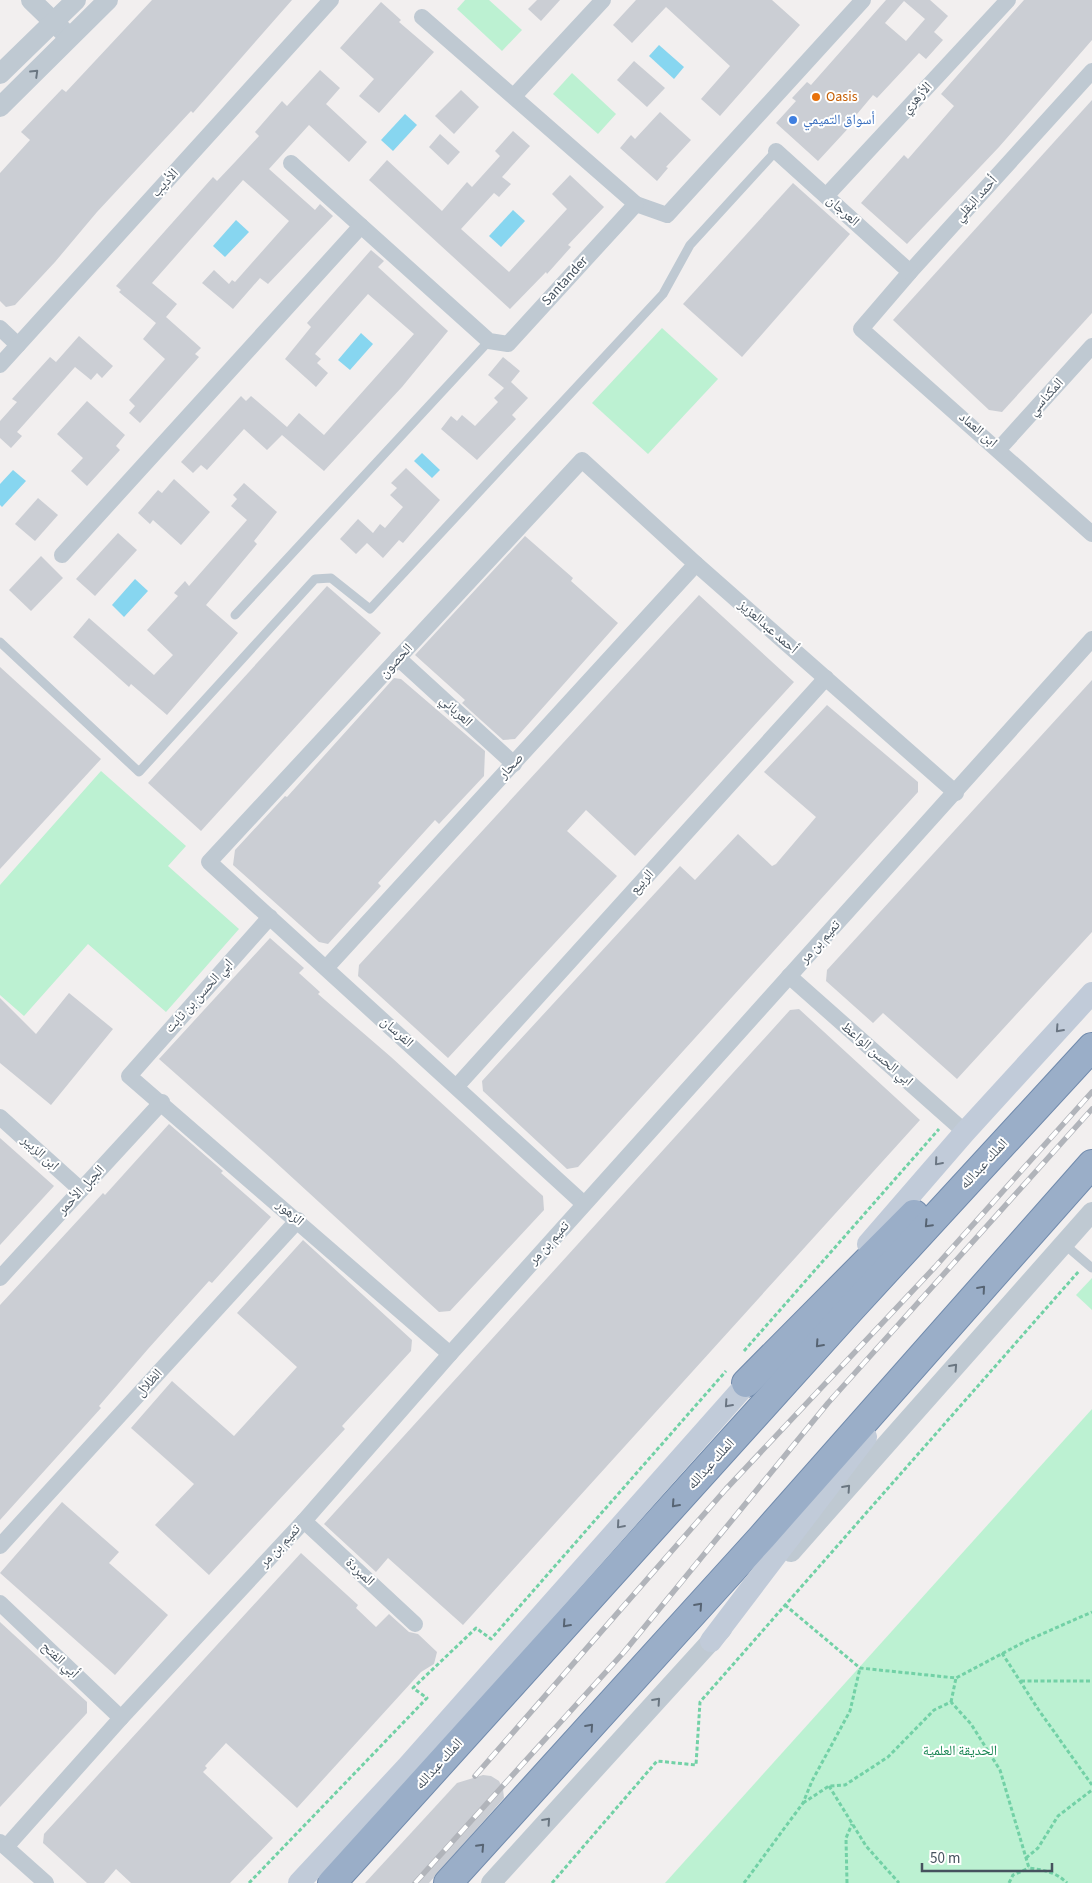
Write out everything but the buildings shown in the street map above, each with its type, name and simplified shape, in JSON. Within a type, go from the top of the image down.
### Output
[{"type":"highway","points":[[740,1373],[1092,1033]]},
{"type":"highway","name":"الملك عبدالله","points":[[332,1883],[842,1318],[1092,1047]]},
{"type":"highway","points":[[448,1883],[755,1545],[1092,1164]]},
{"type":"main road","points":[[313,1883],[406,1768],[740,1373],[957,1125],[1092,993]]},
{"type":"main road","points":[[711,1641],[956,1317]]},
{"type":"main road","points":[[299,1883],[406,1768]]},
{"type":"street","points":[[31,0],[71,39]]},
{"type":"street","points":[[0,74],[76,0],[93,16]]},
{"type":"street","points":[[0,107],[71,39],[108,0]]},
{"type":"street","name":"الأديب","points":[[0,365],[331,0]]},
{"type":"street","points":[[514,96],[603,0]]},
{"type":"street","points":[[422,17],[636,204],[667,215],[863,0]]},
{"type":"street","name":"الأزهري","points":[[826,196],[1008,0]]},
{"type":"street","name":"أحمد البقلي","points":[[861,329],[910,272],[1092,71]]},
{"type":"street","name":"العرجان","points":[[776,151],[910,272]]},
{"type":"street","points":[[291,163],[489,341]]},
{"type":"street","name":"Santander","points":[[489,341],[508,344],[636,204]]},
{"type":"street","points":[[62,555],[361,226]]},
{"type":"street","points":[[0,328],[18,344]]},
{"type":"street","name":"ابن العماد","points":[[861,329],[999,449],[1092,534]]},
{"type":"street","name":"المكناسي","points":[[999,449],[1092,346]]},
{"type":"street","name":"أحمد عبدالعزيز","points":[[582,460],[696,564],[956,792]]},
{"type":"street","name":"الحصون","points":[[209,862],[582,460]]},
{"type":"street","name":"صحار","points":[[326,968],[696,564]]},
{"type":"street","name":"تميم بن مر","points":[[3,1845],[304,1521],[584,1204],[1092,639]]},
{"type":"street","name":"العرباني","points":[[398,658],[514,764]]},
{"type":"street","name":"الربيع","points":[[457,1086],[826,678]]},
{"type":"street","name":"الفرسان","points":[[209,862],[457,1086],[584,1204]]},
{"type":"street","name":"ابي الحسن بن ثابت","points":[[129,1076],[270,917]]},
{"type":"street","name":"ابي الحسن الواعظ","points":[[788,976],[957,1125]]},
{"type":"street","name":"الزهور","points":[[129,1076],[162,1102],[450,1354]]},
{"type":"street","name":"الجبل الأحمر","points":[[0,1278],[162,1102]]},
{"type":"street","name":"ابن الزبير","points":[[1,1119],[81,1190]]},
{"type":"street","points":[[491,1883],[711,1641],[1092,1212]]},
{"type":"street","name":"الظلال","points":[[0,1546],[298,1220]]},
{"type":"street","name":"المبردة","points":[[304,1521],[416,1624]]},
{"type":"street","name":"أبي الفتح","points":[[0,1603],[121,1718]]},
{"type":"street","points":[[3,1845],[46,1883]]},
{"type":"lane","points":[[0,642],[139,772],[315,580],[331,578],[370,609],[664,294],[690,245],[776,151]]},
{"type":"lane","points":[[235,615],[489,341]]},
{"type":"lane","points":[[1064,1244],[1089,1266]]},
{"type":"path","points":[[740,1356],[957,1125]]},
{"type":"path","points":[[552,1883],[657,1761],[696,1765],[700,1702],[1089,1266]]},
{"type":"path","points":[[249,1883],[427,1698],[413,1688],[476,1628],[491,1639],[740,1373]]},
{"type":"path","points":[[785,1605],[860,1668],[956,1678],[1002,1653],[1092,1612]]},
{"type":"path","points":[[1002,1653],[1092,1784]]},
{"type":"path","points":[[744,1883],[803,1804],[812,1781],[850,1711],[860,1668]]},
{"type":"path","points":[[951,1702],[956,1678]]},
{"type":"path","points":[[1020,1680],[1092,1681]]},
{"type":"path","points":[[803,1804],[829,1786],[845,1785],[888,1757],[934,1710],[951,1702]]},
{"type":"path","points":[[951,1702],[971,1724],[1000,1770],[1029,1868]]},
{"type":"path","points":[[829,1786],[866,1846],[899,1883]]},
{"type":"path","points":[[1026,1858],[1038,1848],[1058,1816],[1092,1790]]},
{"type":"path","points":[[847,1883],[846,1838],[852,1824]]},
{"type":"path","points":[[1009,1883],[1013,1876],[1029,1868],[1044,1870],[1060,1876],[1067,1883]]},
{"type":"green space","points":[[465,0],[489,0],[522,30],[502,51],[457,9]]},
{"type":"green space","points":[[572,73],[616,114],[598,134],[553,94]]},
{"type":"green space","points":[[662,328],[718,379],[648,454],[592,403]]},
{"type":"green space","points":[[101,771],[186,846],[168,866],[239,929],[166,1012],[88,944],[24,1016],[0,995],[0,885]]},
{"type":"green space","points":[[1092,1278],[1092,1310],[1076,1295]]},
{"type":"green space","name":"الحديقة العلمية","points":[[1092,1409],[1092,1883],[665,1883]]},
{"type":"water","points":[[659,45],[684,67],[674,79],[649,56]]},
{"type":"water","points":[[405,114],[417,125],[393,151],[381,140]]},
{"type":"water","points":[[513,210],[525,221],[501,247],[489,236]]},
{"type":"water","points":[[236,220],[249,232],[225,257],[213,246]]},
{"type":"water","points":[[361,333],[373,344],[350,370],[338,360]]},
{"type":"water","points":[[422,453],[440,470],[432,478],[414,461]]},
{"type":"water","points":[[13,470],[26,481],[2,507],[0,505],[0,484]]},
{"type":"water","points":[[135,579],[148,591],[124,617],[112,605]]},
{"type":"railway","points":[[475,1776],[726,1489],[935,1267],[1092,1092]]},
{"type":"railway","points":[[415,1883],[624,1652],[828,1403],[1092,1109]]},
{"type":"place","name":"Oasis","points":[[816,97]]},
{"type":"place","name":"أسواق التميمي","points":[[793,120]]}]
